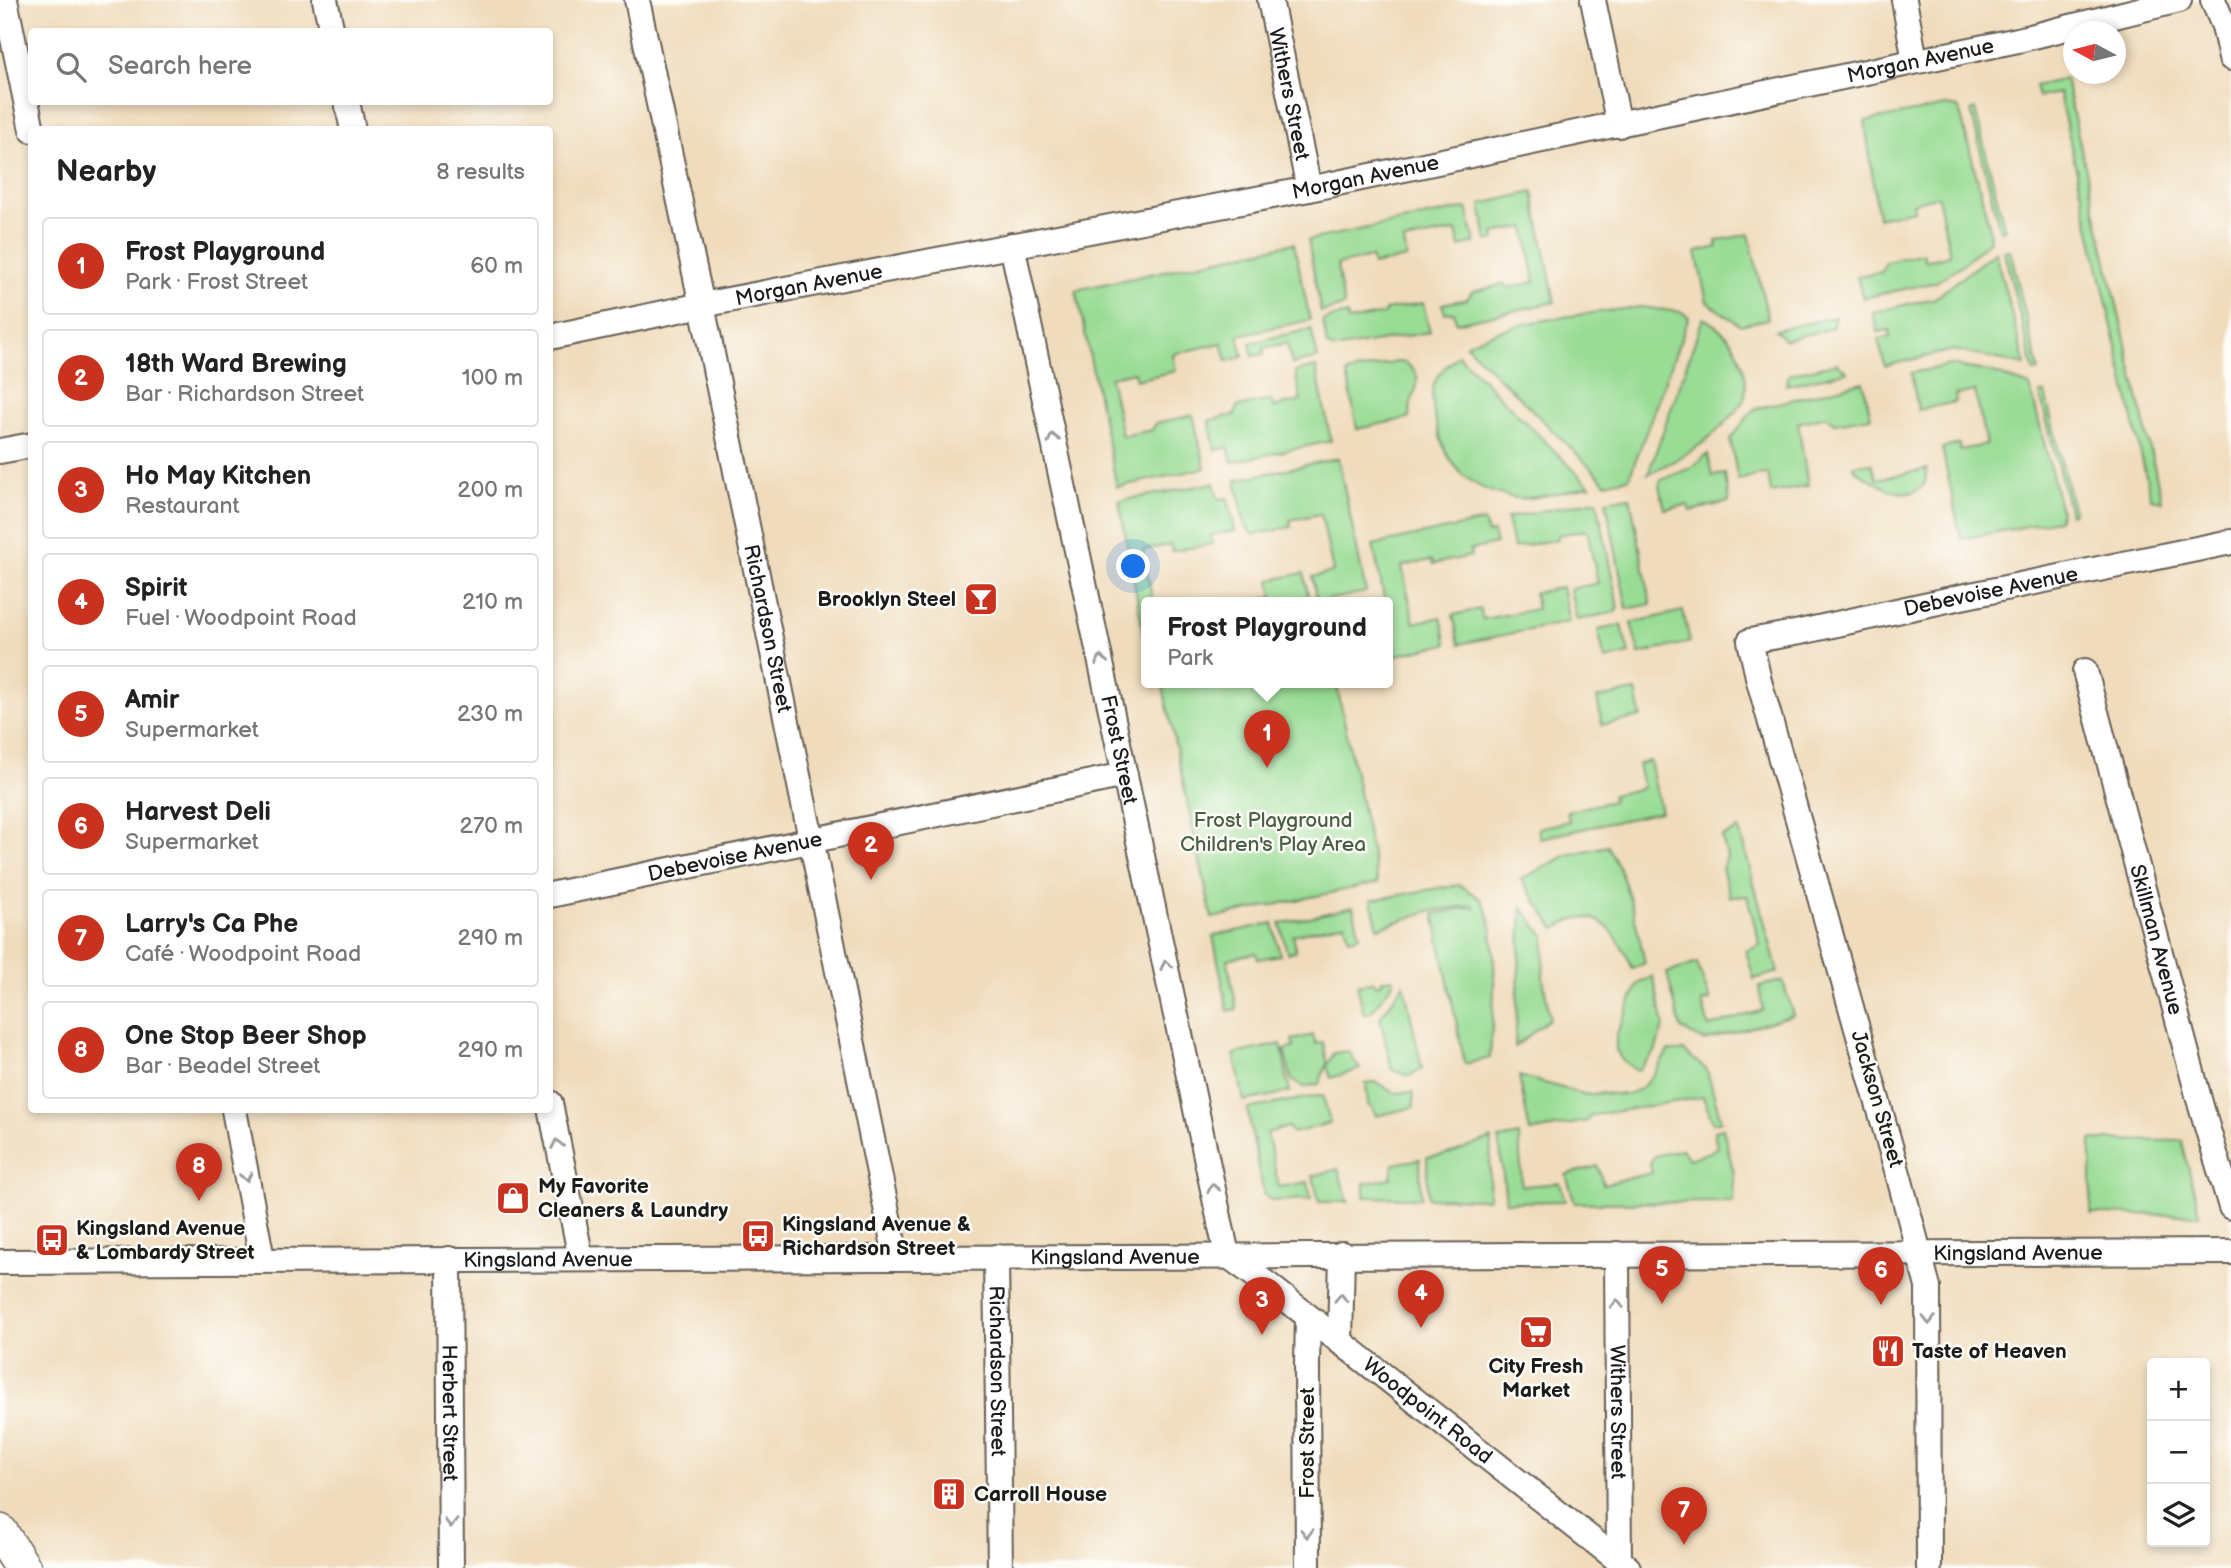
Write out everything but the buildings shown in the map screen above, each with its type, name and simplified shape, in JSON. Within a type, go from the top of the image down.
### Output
[{"type":"main road","points":[[0,1532],[23,1568]]},
{"type":"street","points":[[5,0],[31,126]]},
{"type":"street","points":[[325,0],[331,28]]},
{"type":"street","name":"Richardson Street","points":[[637,0],[896,1256]]},
{"type":"street","name":"Withers Street","points":[[1270,0],[1309,190]]},
{"type":"street","points":[[1593,0],[1619,125]]},
{"type":"street","points":[[1904,0],[1915,61]]},
{"type":"street","name":"Morgan Avenue","points":[[553,336],[702,305],[1309,190],[2018,40],[2179,0]]},
{"type":"street","points":[[2213,0],[2224,26],[2231,58]]},
{"type":"street","points":[[348,105],[352,126]]},
{"type":"street","name":"Frost Street","points":[[1012,245],[1227,1255]]},
{"type":"street","points":[[0,451],[28,446]]},
{"type":"street","name":"Debevoise Avenue","points":[[1750,641],[2231,542]]},
{"type":"street","name":"Jackson Street","points":[[1750,641],[1928,1287],[1929,1568]]},
{"type":"street","name":"Skillman Avenue","points":[[2085,671],[2202,1110],[2231,1207]]},
{"type":"street","name":"Debevoise Avenue","points":[[553,894],[1125,775]]},
{"type":"street","points":[[235,1113],[261,1259]]},
{"type":"street","points":[[552,1113],[581,1259]]},
{"type":"street","name":"Kingsland Avenue","points":[[0,1262],[2231,1252]]},
{"type":"street","points":[[1340,1342],[1342,1254]]},
{"type":"street","name":"Withers Street","points":[[1617,1254],[1622,1565]]},
{"type":"street","name":"Woodpoint Road","points":[[1227,1255],[1622,1565]]},
{"type":"street","name":"Richardson Street","points":[[996,1257],[1000,1568]]},
{"type":"street","name":"Herbert Street","points":[[449,1259],[452,1568]]},
{"type":"street","name":"Frost Street","points":[[1308,1318],[1308,1568]]},
{"type":"green space","points":[[2063,79],[2063,84],[2066,84],[2162,501],[2151,499],[2059,93],[2038,97],[2035,86]]},
{"type":"green space","points":[[1946,106],[1959,108],[1989,225],[1990,240],[1962,265],[1936,282],[1863,298],[1857,276],[1882,272],[1886,262],[1923,253],[1925,261],[1950,255],[1938,196],[1913,203],[1914,210],[1878,218],[1865,121]]},
{"type":"green space","points":[[1975,109],[2005,230],[2000,231],[1971,111]]},
{"type":"green space","points":[[1533,192],[1555,302],[1456,323],[1454,312],[1445,313],[1442,304],[1467,299],[1472,292],[1505,284],[1507,288],[1535,282],[1525,227],[1494,233],[1495,240],[1487,241],[1481,204]]},
{"type":"green space","points":[[1467,208],[1475,243],[1460,247],[1456,231],[1404,241],[1407,258],[1373,265],[1371,257],[1337,265],[1344,306],[1321,312],[1308,240]]},
{"type":"green space","points":[[1749,234],[1768,319],[1740,325],[1707,302],[1696,252],[1718,247],[1716,241]]},
{"type":"green space","points":[[1294,243],[1310,320],[1238,335],[1243,357],[1227,361],[1222,343],[1173,354],[1176,371],[1136,380],[1134,372],[1110,377],[1122,436],[1152,430],[1156,423],[1193,415],[1205,468],[1117,487],[1076,290]]},
{"type":"green space","points":[[2010,250],[2039,371],[2034,372],[2004,251]]},
{"type":"green space","points":[[1995,252],[2025,365],[1954,350],[1885,366],[1878,339],[1890,337],[1889,330],[1878,332],[1873,312],[1935,298]]},
{"type":"green space","points":[[1423,303],[1430,332],[1334,349],[1327,345],[1323,320],[1347,314],[1348,321]]},
{"type":"green space","points":[[1641,307],[1681,312],[1689,317],[1629,478],[1606,483],[1466,345],[1485,336],[1528,323]]},
{"type":"green space","points":[[1835,317],[1832,328],[1785,340],[1775,330]]},
{"type":"green space","points":[[1703,318],[1722,331],[1735,347],[1745,375],[1744,399],[1725,423],[1705,441],[1648,474]]},
{"type":"green space","points":[[1311,329],[1318,358],[1292,364],[1287,343],[1264,348],[1264,354],[1253,356],[1250,343]]},
{"type":"green space","points":[[1458,355],[1590,486],[1541,496],[1515,498],[1485,489],[1462,474],[1453,464],[1440,438],[1432,398],[1438,376]]},
{"type":"green space","points":[[1397,362],[1406,363],[1415,372],[1418,380],[1409,418],[1357,429],[1347,373]]},
{"type":"green space","points":[[1837,363],[1847,372],[1786,385],[1789,374]]},
{"type":"green space","points":[[1950,365],[1991,372],[2030,386],[2061,511],[2058,520],[1961,539],[1942,448],[1959,444],[1960,450],[1986,445],[1975,391],[1955,395],[1956,402],[1918,410],[1911,373]]},
{"type":"green space","points":[[1316,367],[1331,441],[1232,462],[1228,447],[1215,450],[1209,420],[1235,415],[1237,407],[1271,400],[1273,407],[1301,401],[1295,372]]},
{"type":"green space","points":[[1863,382],[1871,417],[1835,423],[1826,416],[1798,423],[1808,486],[1771,493],[1768,473],[1738,480],[1730,439],[1754,409]]},
{"type":"green space","points":[[2045,393],[2074,513],[2070,514],[2040,394]]},
{"type":"green space","points":[[1708,454],[1712,476],[1725,474],[1729,502],[1690,511],[1688,505],[1665,509],[1659,486],[1661,480],[1691,468]]},
{"type":"green space","points":[[1338,458],[1366,592],[1342,597],[1316,597],[1312,577],[1333,572],[1321,514],[1290,520],[1291,527],[1254,535],[1245,526],[1236,480]]},
{"type":"green space","points":[[1871,463],[1877,479],[1927,469],[1925,483],[1913,492],[1889,490],[1854,470],[1853,465]]},
{"type":"green space","points":[[1214,483],[1218,499],[1228,498],[1235,531],[1211,535],[1212,544],[1172,551],[1171,545],[1143,550],[1152,597],[1141,597],[1141,620],[1119,501]]},
{"type":"green space","points":[[1630,497],[1651,604],[1627,609],[1606,501]]},
{"type":"green space","points":[[1597,500],[1618,607],[1615,612],[1577,620],[1570,589],[1598,583],[1587,530],[1513,548],[1507,518]]},
{"type":"green space","points":[[1484,521],[1487,534],[1493,532],[1496,544],[1470,550],[1471,556],[1433,564],[1432,560],[1402,566],[1414,623],[1441,617],[1447,644],[1396,655],[1393,640],[1393,597],[1384,597],[1373,545]]},
{"type":"green space","points":[[1304,573],[1308,597],[1273,597],[1270,580]]},
{"type":"green space","points":[[1562,587],[1569,622],[1459,644],[1453,615],[1480,609],[1483,619],[1537,609],[1534,593]]},
{"type":"green space","points":[[1683,611],[1690,642],[1639,654],[1631,623]]},
{"type":"green space","points":[[1622,625],[1629,654],[1605,660],[1598,630]]},
{"type":"green space","name":"Frost Playground Children's Play Area","points":[[1163,688],[1337,688],[1378,883],[1212,918]]},
{"type":"green space","points":[[1636,691],[1641,717],[1602,725],[1597,698]]},
{"type":"green space","points":[[1650,761],[1661,812],[1540,838],[1538,828],[1569,821],[1567,811],[1613,801],[1612,795],[1643,788],[1638,764]]},
{"type":"green space","points":[[1739,829],[1778,972],[1754,979],[1746,951],[1760,945],[1747,896],[1730,897],[1722,868],[1727,857],[1722,837]]},
{"type":"green space","points":[[1608,846],[1627,889],[1645,963],[1633,969],[1619,941],[1605,925],[1596,920],[1575,919],[1555,929],[1521,879],[1567,855]]},
{"type":"green space","points":[[1460,885],[1482,901],[1488,914],[1494,953],[1490,1058],[1465,1064],[1434,914],[1474,908],[1473,905],[1429,911],[1378,928],[1371,900]]},
{"type":"green space","points":[[1353,907],[1360,936],[1349,939],[1345,923],[1293,935],[1296,951],[1287,953],[1280,924]]},
{"type":"green space","points":[[1522,908],[1545,937],[1543,978],[1550,1018],[1515,1047]]},
{"type":"green space","points":[[1273,923],[1280,955],[1258,959],[1256,953],[1227,959],[1237,1009],[1228,1011],[1213,936]]},
{"type":"green space","points":[[1697,963],[1710,1000],[1702,1002],[1709,1027],[1763,1010],[1759,986],[1783,981],[1793,1015],[1705,1041],[1681,1029],[1667,973]]},
{"type":"green space","points":[[1653,976],[1664,1025],[1655,1052],[1637,1071],[1622,1060],[1616,1050],[1616,1036],[1638,984]]},
{"type":"green space","points":[[1393,978],[1394,981],[1372,1011],[1364,1014],[1357,985],[1374,981],[1376,985],[1382,983],[1382,980]]},
{"type":"green space","points":[[1404,984],[1422,1069],[1409,1076],[1392,1070],[1380,1018]]},
{"type":"green space","points":[[1313,1035],[1316,1044],[1323,1042],[1327,1063],[1319,1084],[1304,1087],[1292,1081],[1284,1050],[1294,1047],[1292,1040]]},
{"type":"green space","points":[[1281,1044],[1290,1092],[1244,1101],[1234,1054]]},
{"type":"green space","points":[[1348,1051],[1360,1069],[1331,1078],[1327,1066],[1334,1053]]},
{"type":"green space","points":[[1668,1051],[1684,1051],[1707,1070],[1721,1121],[1713,1123],[1703,1097],[1589,1116],[1588,1121],[1530,1132],[1519,1076],[1587,1095],[1626,1094],[1646,1083]]},
{"type":"green space","points":[[1376,1082],[1394,1093],[1413,1092],[1414,1107],[1376,1116],[1368,1105],[1366,1083]]},
{"type":"green space","points":[[1323,1095],[1330,1123],[1293,1133],[1288,1127],[1267,1133],[1279,1187],[1308,1182],[1311,1199],[1272,1201],[1264,1195],[1247,1109]]},
{"type":"green space","points":[[1723,1128],[1734,1174],[1733,1202],[1575,1203],[1566,1175],[1598,1166],[1603,1184],[1652,1173],[1650,1164],[1654,1156],[1682,1149],[1689,1159],[1710,1152],[1717,1147],[1714,1131]]},
{"type":"green space","points":[[1519,1135],[1522,1186],[1560,1183],[1565,1201],[1506,1202],[1499,1139]]},
{"type":"green space","points":[[1491,1139],[1489,1199],[1428,1198],[1427,1157],[1452,1153]]},
{"type":"green space","points":[[2091,1140],[2182,1141],[2200,1215],[2091,1214]]},
{"type":"green space","points":[[1420,1159],[1421,1198],[1364,1197],[1364,1183],[1391,1178],[1393,1164]]},
{"type":"green space","points":[[1338,1169],[1348,1202],[1319,1202],[1313,1176]]},
{"type":"place","name":"Brooklyn Steel","points":[[981,599]]},
{"type":"place","name":"Frost Playground","points":[[1267,768]]},
{"type":"place","name":"18th Ward Brewing","points":[[871,880]]},
{"type":"place","name":"My Favorite Cleaners & Laundry","points":[[513,1198]]},
{"type":"place","name":"One Stop Beer Shop","points":[[199,1201]]},
{"type":"place","name":"Kingsland Avenue & Richardson Street","points":[[758,1236]]},
{"type":"place","name":"Kingsland Avenue & Lombardy Street","points":[[52,1240]]},
{"type":"place","name":"Amir","points":[[1662,1304]]},
{"type":"place","name":"Harvest Deli","points":[[1881,1305]]},
{"type":"place","name":"Spirit","points":[[1421,1328]]},
{"type":"place","name":"City Fresh Market","points":[[1536,1332]]},
{"type":"place","name":"Ho May Kitchen","points":[[1262,1335]]},
{"type":"place","name":"Taste of Heaven","points":[[1888,1351]]},
{"type":"place","name":"Carroll House","points":[[949,1494]]},
{"type":"place","name":"Larry's Ca Phe","points":[[1684,1545]]}]
